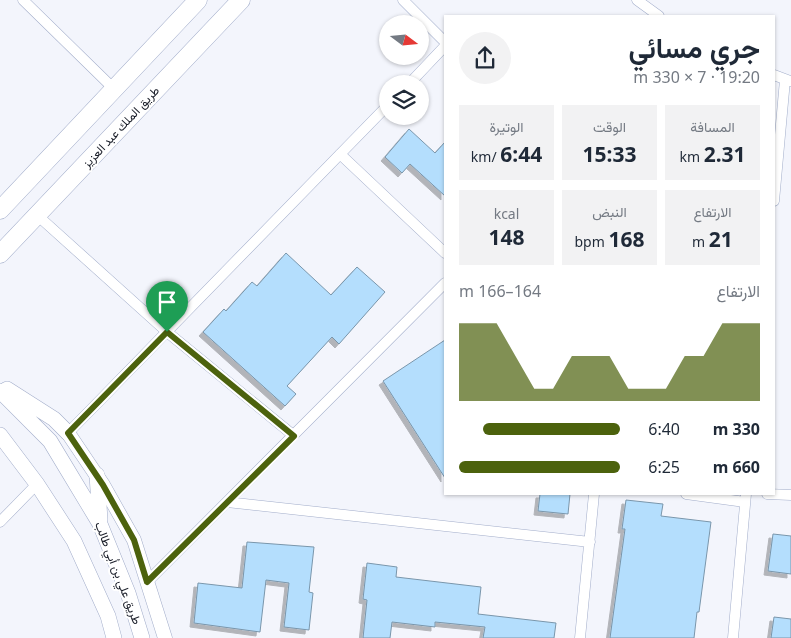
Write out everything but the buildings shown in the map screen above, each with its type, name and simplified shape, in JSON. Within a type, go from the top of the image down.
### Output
[{"type":"highway","points":[[0,210],[198,0]]},
{"type":"highway","name":"طريق الملك عبد العزيز","points":[[0,254],[241,0]]},
{"type":"main road","points":[[0,384],[54,419],[68,433]]},
{"type":"main road","name":"طريق علي بن أبي طالب","points":[[0,391],[50,441],[100,524],[128,593],[142,638]]},
{"type":"main road","name":"طريق علي بن أبي طالب","points":[[0,435],[74,541],[108,616],[114,638]]},
{"type":"main road","points":[[97,475],[100,524]]},
{"type":"street","points":[[23,0],[114,89]]},
{"type":"street","points":[[403,0],[444,41]]},
{"type":"street","points":[[637,0],[657,15]]},
{"type":"street","points":[[418,75],[444,47]]},
{"type":"street","points":[[775,75],[788,81],[775,192]]},
{"type":"street","points":[[165,638],[134,540],[97,475],[68,433],[379,114]]},
{"type":"street","points":[[340,154],[444,252]]},
{"type":"street","points":[[37,215],[167,332],[294,436]]},
{"type":"street","points":[[147,582],[444,285]]},
{"type":"street","points":[[0,522],[36,484]]},
{"type":"street","points":[[580,638],[594,495]]},
{"type":"street","points":[[701,495],[746,498],[732,638]]},
{"type":"street","points":[[775,495],[791,496]]},
{"type":"street","points":[[228,502],[590,542]]},
{"type":"route","points":[[167,332],[294,436],[147,582],[134,540],[103,485],[68,433],[167,332]]}]
